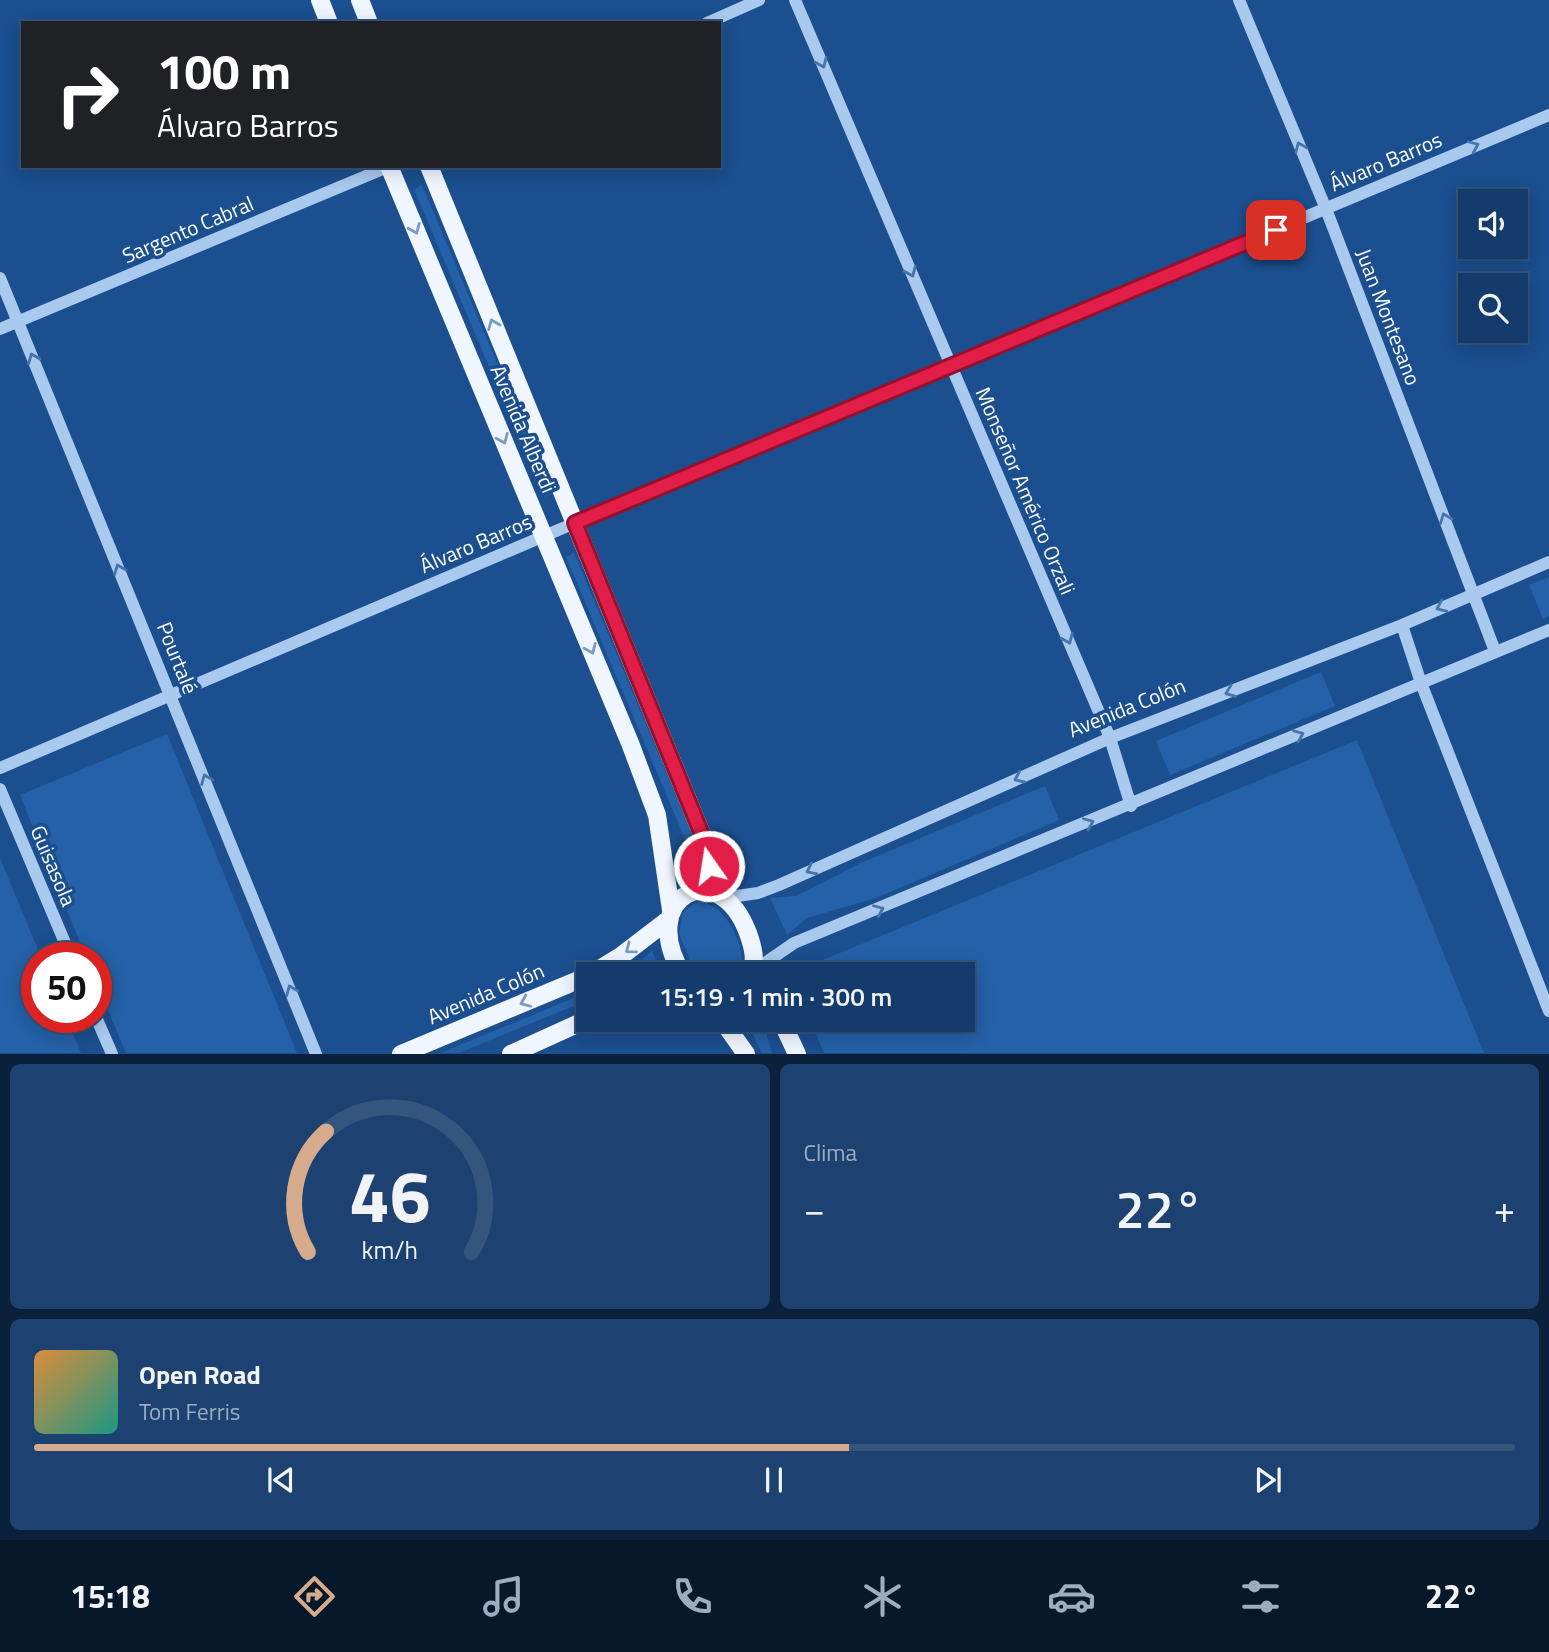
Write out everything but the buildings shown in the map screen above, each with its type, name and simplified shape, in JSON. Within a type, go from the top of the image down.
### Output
[{"type":"main road","points":[[320,0],[328,21]]},
{"type":"main road","points":[[360,0],[368,21]]},
{"type":"main road","name":"Avenida Alberdi","points":[[390,168],[657,815],[670,915],[667,934],[678,962]]},
{"type":"main road","name":"Avenida Alberdi","points":[[430,168],[701,832],[717,894]]},
{"type":"main road","name":"Avenida Colón","points":[[611,962],[670,915],[682,896],[692,892],[717,894]]},
{"type":"main road","points":[[717,894],[736,909],[745,925],[754,956],[753,962]]},
{"type":"main road","name":"Avenida Colón","points":[[401,1054],[576,980]]},
{"type":"main road","points":[[511,1054],[576,1024]]},
{"type":"main road","points":[[731,1032],[747,1054]]},
{"type":"main road","points":[[787,1032],[797,1054]]},
{"type":"street","points":[[712,21],[759,0]]},
{"type":"street","name":"Monseñor Américo Orzali","points":[[795,0],[1110,738],[1131,806]]},
{"type":"street","name":"Juan Montesano","points":[[1238,0],[1325,209],[1495,651]]},
{"type":"street","name":"Álvaro Barros","points":[[0,768],[544,536],[1549,115]]},
{"type":"street","name":"Sargento Cabral","points":[[0,329],[384,168]]},
{"type":"street","name":"Pourtalé","points":[[0,278],[316,1054]]},
{"type":"street","name":"Avenida Colón","points":[[717,894],[758,893],[779,886],[1110,738],[1402,625],[1549,562]]},
{"type":"street","points":[[1402,625],[1549,1011]]},
{"type":"street","points":[[767,962],[794,943],[1131,806],[1549,630]]},
{"type":"street","name":"Guisasola","points":[[0,789],[65,942]]},
{"type":"street","points":[[103,1033],[112,1054]]},
{"type":"shaded area","points":[[422,185],[552,494],[544,497],[414,189]]},
{"type":"shaded area","points":[[574,553],[704,862],[696,865],[566,557]]},
{"type":"shaded area","points":[[1549,577],[1549,616],[1543,619],[1529,585]]},
{"type":"shaded area","points":[[1321,672],[1335,706],[1170,775],[1156,741]]},
{"type":"shaded area","points":[[167,734],[297,1053],[126,1053],[112,1020],[112,942],[80,942],[20,795]]},
{"type":"shaded area","points":[[1357,740],[1484,1053],[824,1053],[815,1032],[975,1032],[975,962],[818,962]]},
{"type":"shaded area","points":[[1045,786],[1059,820],[876,898],[807,918],[787,935],[770,898],[796,896],[863,862]]},
{"type":"shaded area","points":[[0,858],[35,942],[21,942],[21,1033],[73,1033],[81,1053],[0,1053]]},
{"type":"shaded area","points":[[698,901],[718,910],[733,929],[742,962],[691,962],[679,934],[683,912]]},
{"type":"shaded area","points":[[652,951],[657,962],[639,962]]},
{"type":"shaded area","points":[[576,997],[576,1005],[459,1053],[441,1053]]},
{"type":"shaded area","points":[[752,1032],[766,1032],[772,1053],[762,1053]]},
{"type":"route","points":[[709,866],[701,832],[575,523],[1276,230]]}]
